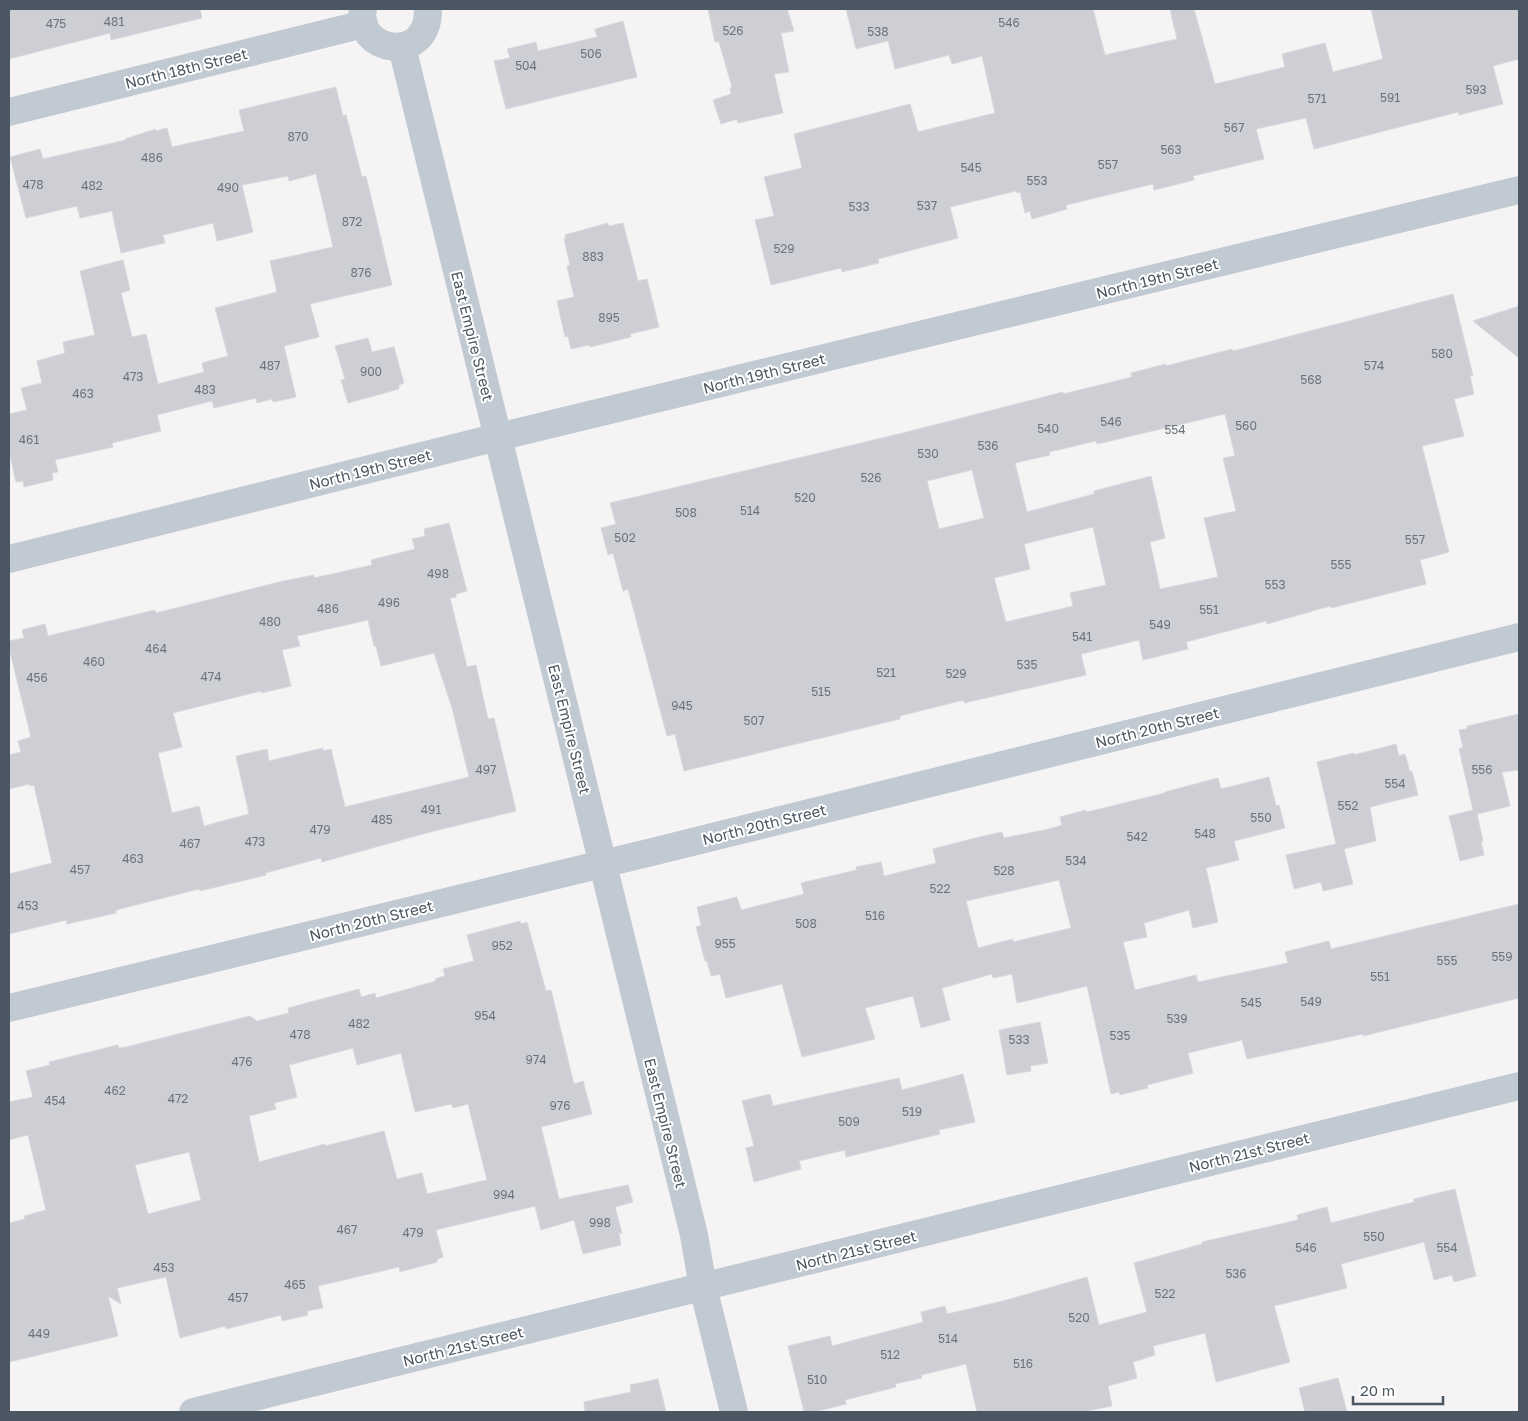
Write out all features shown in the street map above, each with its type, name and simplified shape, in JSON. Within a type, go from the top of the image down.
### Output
[{"type":"street","points":[[364,16],[368,33],[375,40],[384,45],[402,47],[413,42],[426,28],[428,9]]},
{"type":"street","name":"North 18th Street","points":[[9,112],[364,16]]},
{"type":"street","name":"East Empire Street","points":[[402,47],[694,1235],[703,1287],[734,1412]]},
{"type":"street","name":"North 19th Street","points":[[9,559],[498,437],[1519,190]]},
{"type":"street","name":"North 20th Street","points":[[9,1008],[603,864],[1519,637]]},
{"type":"street","name":"North 21st Street","points":[[193,1412],[1519,1086]]},
{"type":"building","points":[[9,9],[200,9],[202,18],[111,40],[110,33],[9,59]]},
{"type":"building","points":[[708,9],[787,9],[794,31],[781,33],[789,72],[774,74],[783,113],[738,123],[737,119],[721,124],[713,100],[731,94],[730,88],[732,87],[719,42],[715,42]]},
{"type":"building","points":[[846,9],[1093,9],[1105,55],[1177,39],[1170,9],[1194,9],[1215,84],[1285,67],[1282,54],[1325,43],[1333,72],[1383,59],[1371,9],[1519,9],[1519,59],[1493,66],[1503,104],[1459,115],[1458,112],[1314,149],[1306,118],[1256,129],[1264,159],[1193,176],[1194,180],[1154,190],[1153,184],[1066,205],[1067,209],[1032,219],[1030,211],[1025,213],[1020,192],[1017,193],[1016,191],[950,207],[958,238],[878,259],[879,263],[842,272],[841,268],[771,285],[755,220],[774,216],[764,177],[802,168],[794,134],[910,104],[918,132],[995,113],[982,56],[952,64],[949,55],[895,69],[888,41],[856,49]]},
{"type":"building","points":[[623,21],[637,77],[506,109],[494,61],[510,58],[507,49],[536,42],[538,51],[597,37],[595,29]]},
{"type":"building","points":[[336,87],[343,116],[346,115],[362,177],[366,176],[392,285],[310,304],[319,337],[284,346],[296,397],[273,402],[272,399],[257,403],[256,398],[214,408],[212,401],[157,415],[161,431],[112,443],[113,447],[55,460],[58,472],[52,473],[53,480],[24,487],[23,481],[16,482],[9,451],[9,414],[27,410],[21,388],[42,383],[37,361],[65,353],[63,342],[95,335],[80,271],[123,260],[130,290],[121,293],[132,337],[146,334],[158,384],[204,372],[202,363],[228,356],[215,308],[277,292],[270,261],[333,247],[316,174],[289,181],[288,176],[242,185],[253,232],[217,241],[213,223],[163,235],[165,243],[121,253],[112,211],[80,218],[77,206],[26,218],[10,157],[40,149],[43,159],[126,140],[156,129],[156,131],[167,128],[172,147],[244,131],[239,110]]},
{"type":"building","points":[[608,223],[609,226],[623,223],[638,281],[647,279],[659,327],[630,334],[631,337],[590,347],[589,345],[571,349],[568,336],[565,337],[557,301],[574,297],[567,266],[570,265],[564,239],[566,238],[565,235]]},
{"type":"building","points":[[1453,294],[1473,376],[1470,376],[1474,394],[1454,399],[1464,436],[1422,446],[1449,552],[1420,560],[1426,584],[1331,608],[1330,606],[1267,624],[1266,621],[1186,642],[1188,649],[1143,660],[1139,640],[1081,654],[1086,675],[964,703],[964,700],[900,716],[900,719],[684,771],[675,734],[667,736],[628,589],[623,591],[613,553],[608,555],[601,528],[616,524],[610,503],[903,433],[1063,392],[1063,394],[1132,377],[1131,373],[1166,364],[1166,366],[1232,349],[1233,351]],"holes":[[[1225,414],[1235,456],[1223,458],[1236,511],[1204,518],[1218,577],[1160,589],[1150,542],[1165,538],[1151,476],[1027,512],[1015,463],[1050,455],[1049,452],[1096,441],[1097,444]],[[972,470],[984,518],[939,529],[927,481]],[[1093,527],[1106,585],[1070,593],[1073,606],[1006,622],[994,578],[1030,569],[1024,544]]]},
{"type":"building","points":[[1519,306],[1519,358],[1473,321]]},
{"type":"building","points":[[368,338],[372,352],[394,347],[404,383],[399,385],[399,389],[348,403],[341,380],[345,379],[335,346]]},
{"type":"building","points":[[449,523],[467,591],[450,598],[467,667],[476,665],[488,719],[494,718],[516,811],[430,832],[322,862],[321,858],[265,873],[266,875],[200,891],[199,889],[116,910],[116,913],[67,924],[66,920],[9,934],[9,874],[52,863],[34,785],[29,786],[29,784],[9,789],[9,755],[21,752],[18,741],[31,737],[9,648],[9,641],[24,638],[22,630],[45,624],[48,636],[155,610],[156,613],[279,582],[314,575],[314,578],[372,565],[371,560],[415,549],[412,539],[425,536],[424,529]],"holes":[[[368,620],[374,646],[376,646],[381,666],[434,653],[452,708],[469,777],[345,807],[331,749],[323,751],[323,748],[269,761],[267,749],[236,756],[249,814],[204,826],[199,806],[172,813],[158,753],[182,747],[173,713],[261,691],[261,693],[291,686],[282,650],[300,646],[297,636]]]},
{"type":"building","points":[[1519,714],[1519,770],[1502,772],[1510,806],[1477,814],[1484,855],[1460,861],[1449,816],[1473,810],[1459,749],[1463,747],[1459,730],[1467,729],[1467,726]]},
{"type":"building","points":[[1396,744],[1399,756],[1405,754],[1410,772],[1412,771],[1418,795],[1370,807],[1376,841],[1344,849],[1353,884],[1323,891],[1321,882],[1294,889],[1286,855],[1336,844],[1317,762]]},
{"type":"building","points":[[1269,777],[1276,806],[1279,805],[1285,828],[1234,841],[1239,860],[1206,868],[1218,922],[1193,928],[1189,910],[1144,923],[1147,937],[1123,942],[1135,990],[1196,975],[1198,982],[1288,963],[1285,952],[1329,941],[1331,949],[1519,904],[1519,998],[1363,1036],[1363,1034],[1247,1059],[1242,1040],[1188,1053],[1193,1073],[1147,1085],[1148,1088],[1120,1095],[1119,1092],[1111,1094],[1087,986],[1017,1003],[1012,974],[993,978],[992,974],[942,988],[950,1020],[921,1028],[913,996],[865,1008],[875,1039],[802,1057],[782,984],[726,998],[720,974],[711,976],[707,961],[705,961],[696,927],[701,925],[697,907],[737,897],[741,910],[804,894],[801,883],[857,870],[856,867],[881,862],[884,876],[936,863],[933,849],[975,838],[1002,832],[1004,838],[1049,829],[1062,825],[1060,817],[1165,793],[1218,778],[1221,789]],"holes":[[[1059,880],[1071,928],[978,948],[966,901]]]},
{"type":"building","points":[[520,921],[521,924],[527,922],[546,991],[551,990],[574,1084],[583,1081],[592,1114],[541,1127],[559,1199],[628,1185],[633,1202],[615,1207],[622,1233],[619,1233],[621,1245],[583,1254],[574,1220],[541,1230],[535,1206],[436,1230],[443,1257],[437,1259],[437,1262],[400,1272],[399,1267],[318,1286],[323,1308],[307,1311],[308,1315],[282,1321],[281,1315],[226,1329],[225,1326],[180,1338],[166,1277],[117,1288],[121,1304],[108,1296],[118,1336],[9,1362],[9,1223],[25,1219],[24,1216],[46,1210],[28,1135],[9,1140],[9,1102],[33,1097],[26,1071],[50,1065],[49,1062],[118,1045],[119,1048],[126,1047],[250,1016],[257,1021],[289,1013],[288,1008],[359,989],[361,997],[375,993],[376,998],[436,981],[435,979],[445,976],[443,969],[474,961],[467,935]],"holes":[[[353,1048],[357,1065],[401,1053],[415,1112],[451,1104],[453,1108],[468,1104],[487,1180],[427,1194],[422,1173],[397,1179],[384,1131],[325,1146],[325,1144],[259,1162],[249,1116],[276,1109],[274,1103],[297,1097],[289,1065]],[[189,1152],[201,1200],[148,1214],[135,1165]]]},
{"type":"building","points":[[1040,1022],[1048,1063],[1030,1066],[1031,1071],[1007,1075],[999,1030]]},
{"type":"building","points":[[963,1074],[975,1122],[939,1130],[940,1134],[846,1157],[845,1150],[799,1161],[801,1169],[754,1182],[746,1148],[754,1146],[742,1101],[770,1094],[773,1106],[899,1078],[902,1090]]},
{"type":"building","points":[[1455,1189],[1476,1276],[1454,1282],[1452,1275],[1434,1280],[1424,1242],[1341,1264],[1347,1288],[1274,1306],[1290,1362],[1216,1382],[1205,1333],[1153,1346],[1155,1355],[1133,1362],[1137,1378],[1108,1386],[1112,1406],[1082,1412],[977,1412],[966,1364],[921,1375],[922,1378],[895,1384],[896,1387],[845,1400],[846,1404],[814,1412],[804,1412],[788,1346],[830,1336],[832,1346],[923,1322],[921,1312],[945,1306],[947,1314],[1003,1301],[1087,1277],[1099,1325],[1147,1312],[1134,1263],[1202,1244],[1202,1242],[1298,1220],[1297,1215],[1327,1207],[1331,1223],[1414,1202],[1414,1199]]},
{"type":"building","points":[[1338,1378],[1347,1412],[1305,1412],[1299,1388]]},
{"type":"building","points":[[658,1379],[666,1412],[585,1412],[584,1402],[631,1392],[630,1385]]}]
